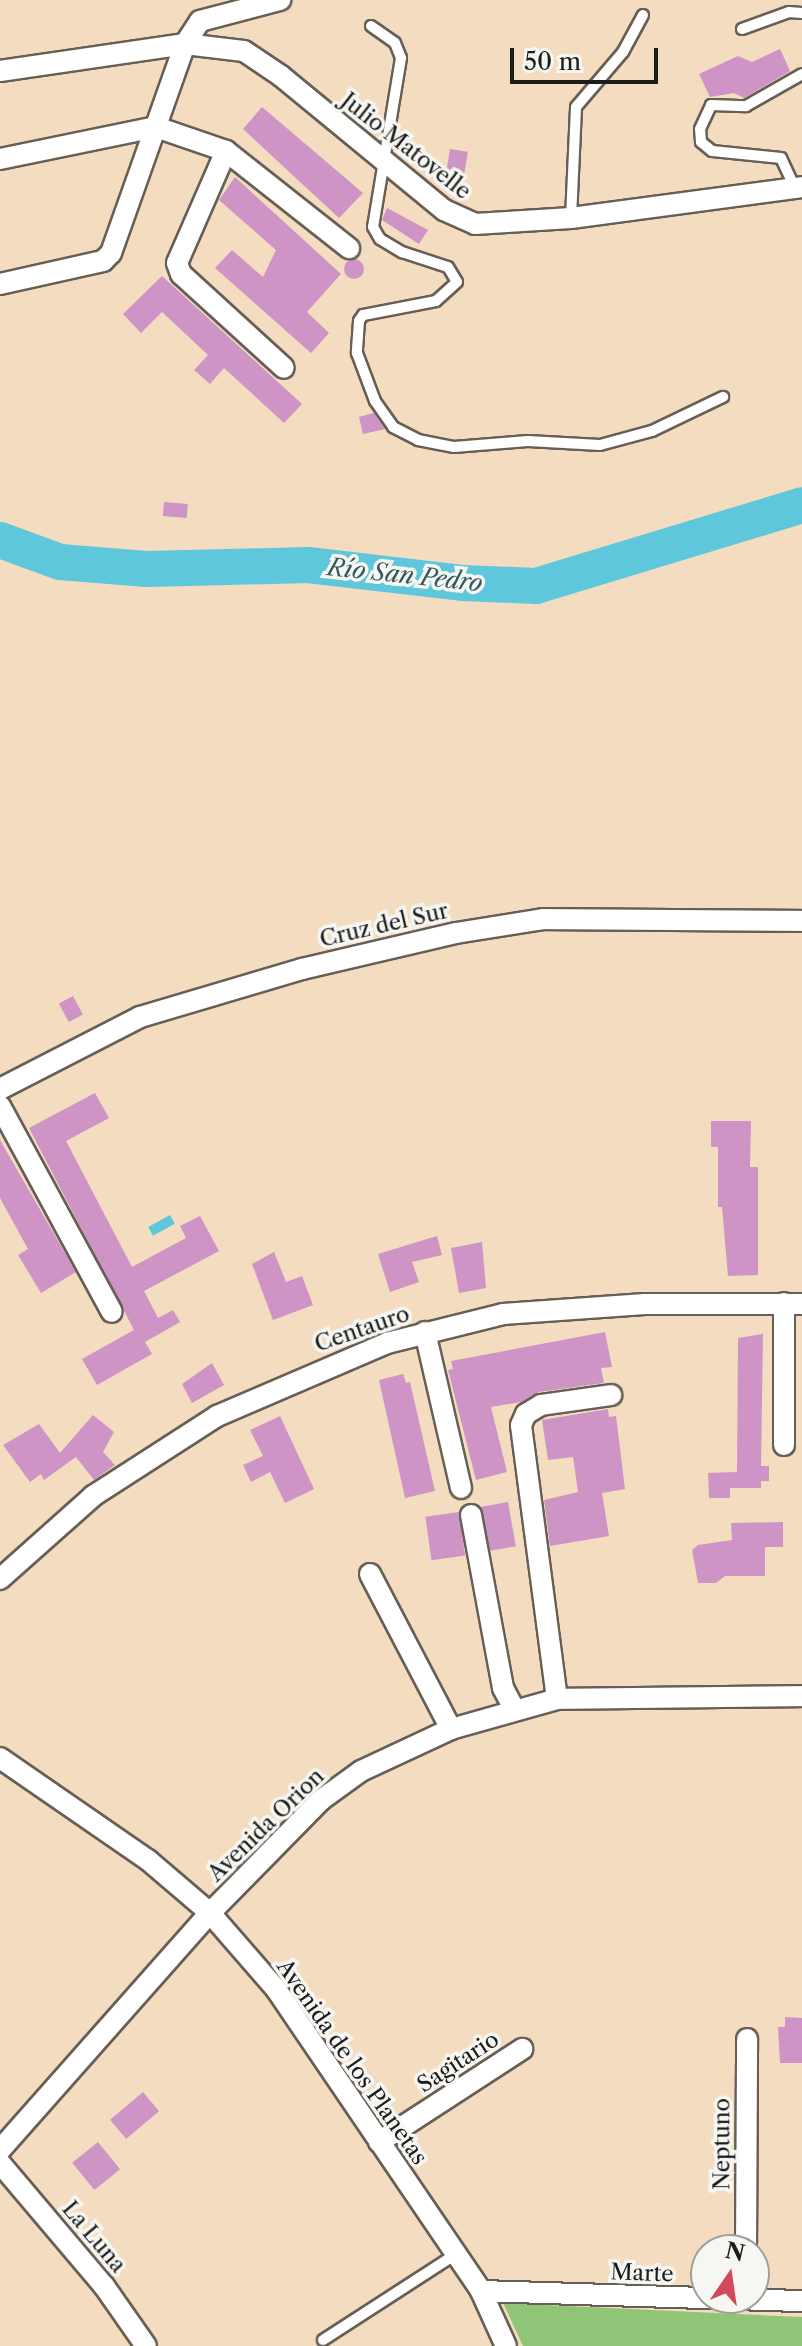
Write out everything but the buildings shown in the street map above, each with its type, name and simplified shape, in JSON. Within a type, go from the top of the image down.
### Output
[{"type":"street","points":[[0,284],[103,261],[111,253],[185,44],[205,18],[280,0]]},
{"type":"street","name":"Julio Matovelle","points":[[0,71],[185,44],[244,51],[281,76],[382,161],[459,220],[496,226],[798,188]]},
{"type":"street","points":[[0,159],[156,127],[226,151],[349,248]]},
{"type":"street","points":[[226,151],[177,263],[181,274],[284,368]]},
{"type":"street","name":"Cruz del Sur","points":[[0,1089],[140,1017],[302,969],[456,933],[543,919],[802,921]]},
{"type":"street","points":[[0,1106],[112,1312]]},
{"type":"street","points":[[784,1445],[793,1304]]},
{"type":"street","name":"Centauro","points":[[0,1579],[93,1496],[217,1416],[306,1375],[425,1332],[503,1314],[569,1309],[793,1304]]},
{"type":"street","points":[[425,1332],[461,1488]]},
{"type":"street","points":[[557,1699],[521,1425],[526,1414],[541,1405],[611,1395]]},
{"type":"street","points":[[471,1515],[503,1688],[514,1709]]},
{"type":"street","points":[[370,1574],[451,1729]]},
{"type":"street","name":"Avenida Orion","points":[[0,2150],[210,1913],[321,1800],[361,1771],[451,1729],[557,1699],[802,1696]]},
{"type":"street","name":"Avenida de los Planetas","points":[[0,1758],[148,1860],[210,1913],[276,1989],[481,2291],[506,2346]]},
{"type":"street","name":"Neptuno","points":[[746,2234],[747,2039]]},
{"type":"street","name":"Sagitario","points":[[379,2142],[522,2049]]},
{"type":"street","name":"La Luna","points":[[0,2163],[104,2286],[146,2346]]},
{"type":"street","name":"Marte","points":[[481,2291],[690,2298]]},
{"type":"street","name":"Marte","points":[[770,2300],[802,2301]]},
{"type":"lane","points":[[742,29],[789,12],[802,13]]},
{"type":"lane","points":[[571,218],[576,107],[623,52],[643,15]]},
{"type":"lane","points":[[371,26],[395,43],[401,58],[372,214],[380,239],[402,252],[448,267],[457,282],[436,301],[363,315],[359,321],[357,353],[375,401],[393,427],[418,440],[454,447],[528,441],[600,445],[652,431],[723,397]]},
{"type":"lane","points":[[798,188],[781,158],[712,151],[701,142],[700,129],[711,105],[746,106],[802,74]]},
{"type":"lane","points":[[323,2340],[456,2254]]},
{"type":"green space","points":[[503,2303],[802,2317],[802,2346],[523,2346]]},
{"type":"water","points":[[170,1215],[175,1224],[153,1236],[148,1227]]},
{"type":"waterway","name":"Río San Pedro","points":[[0,540],[60,562],[147,569],[308,565],[464,583],[536,586],[802,505]]}]
